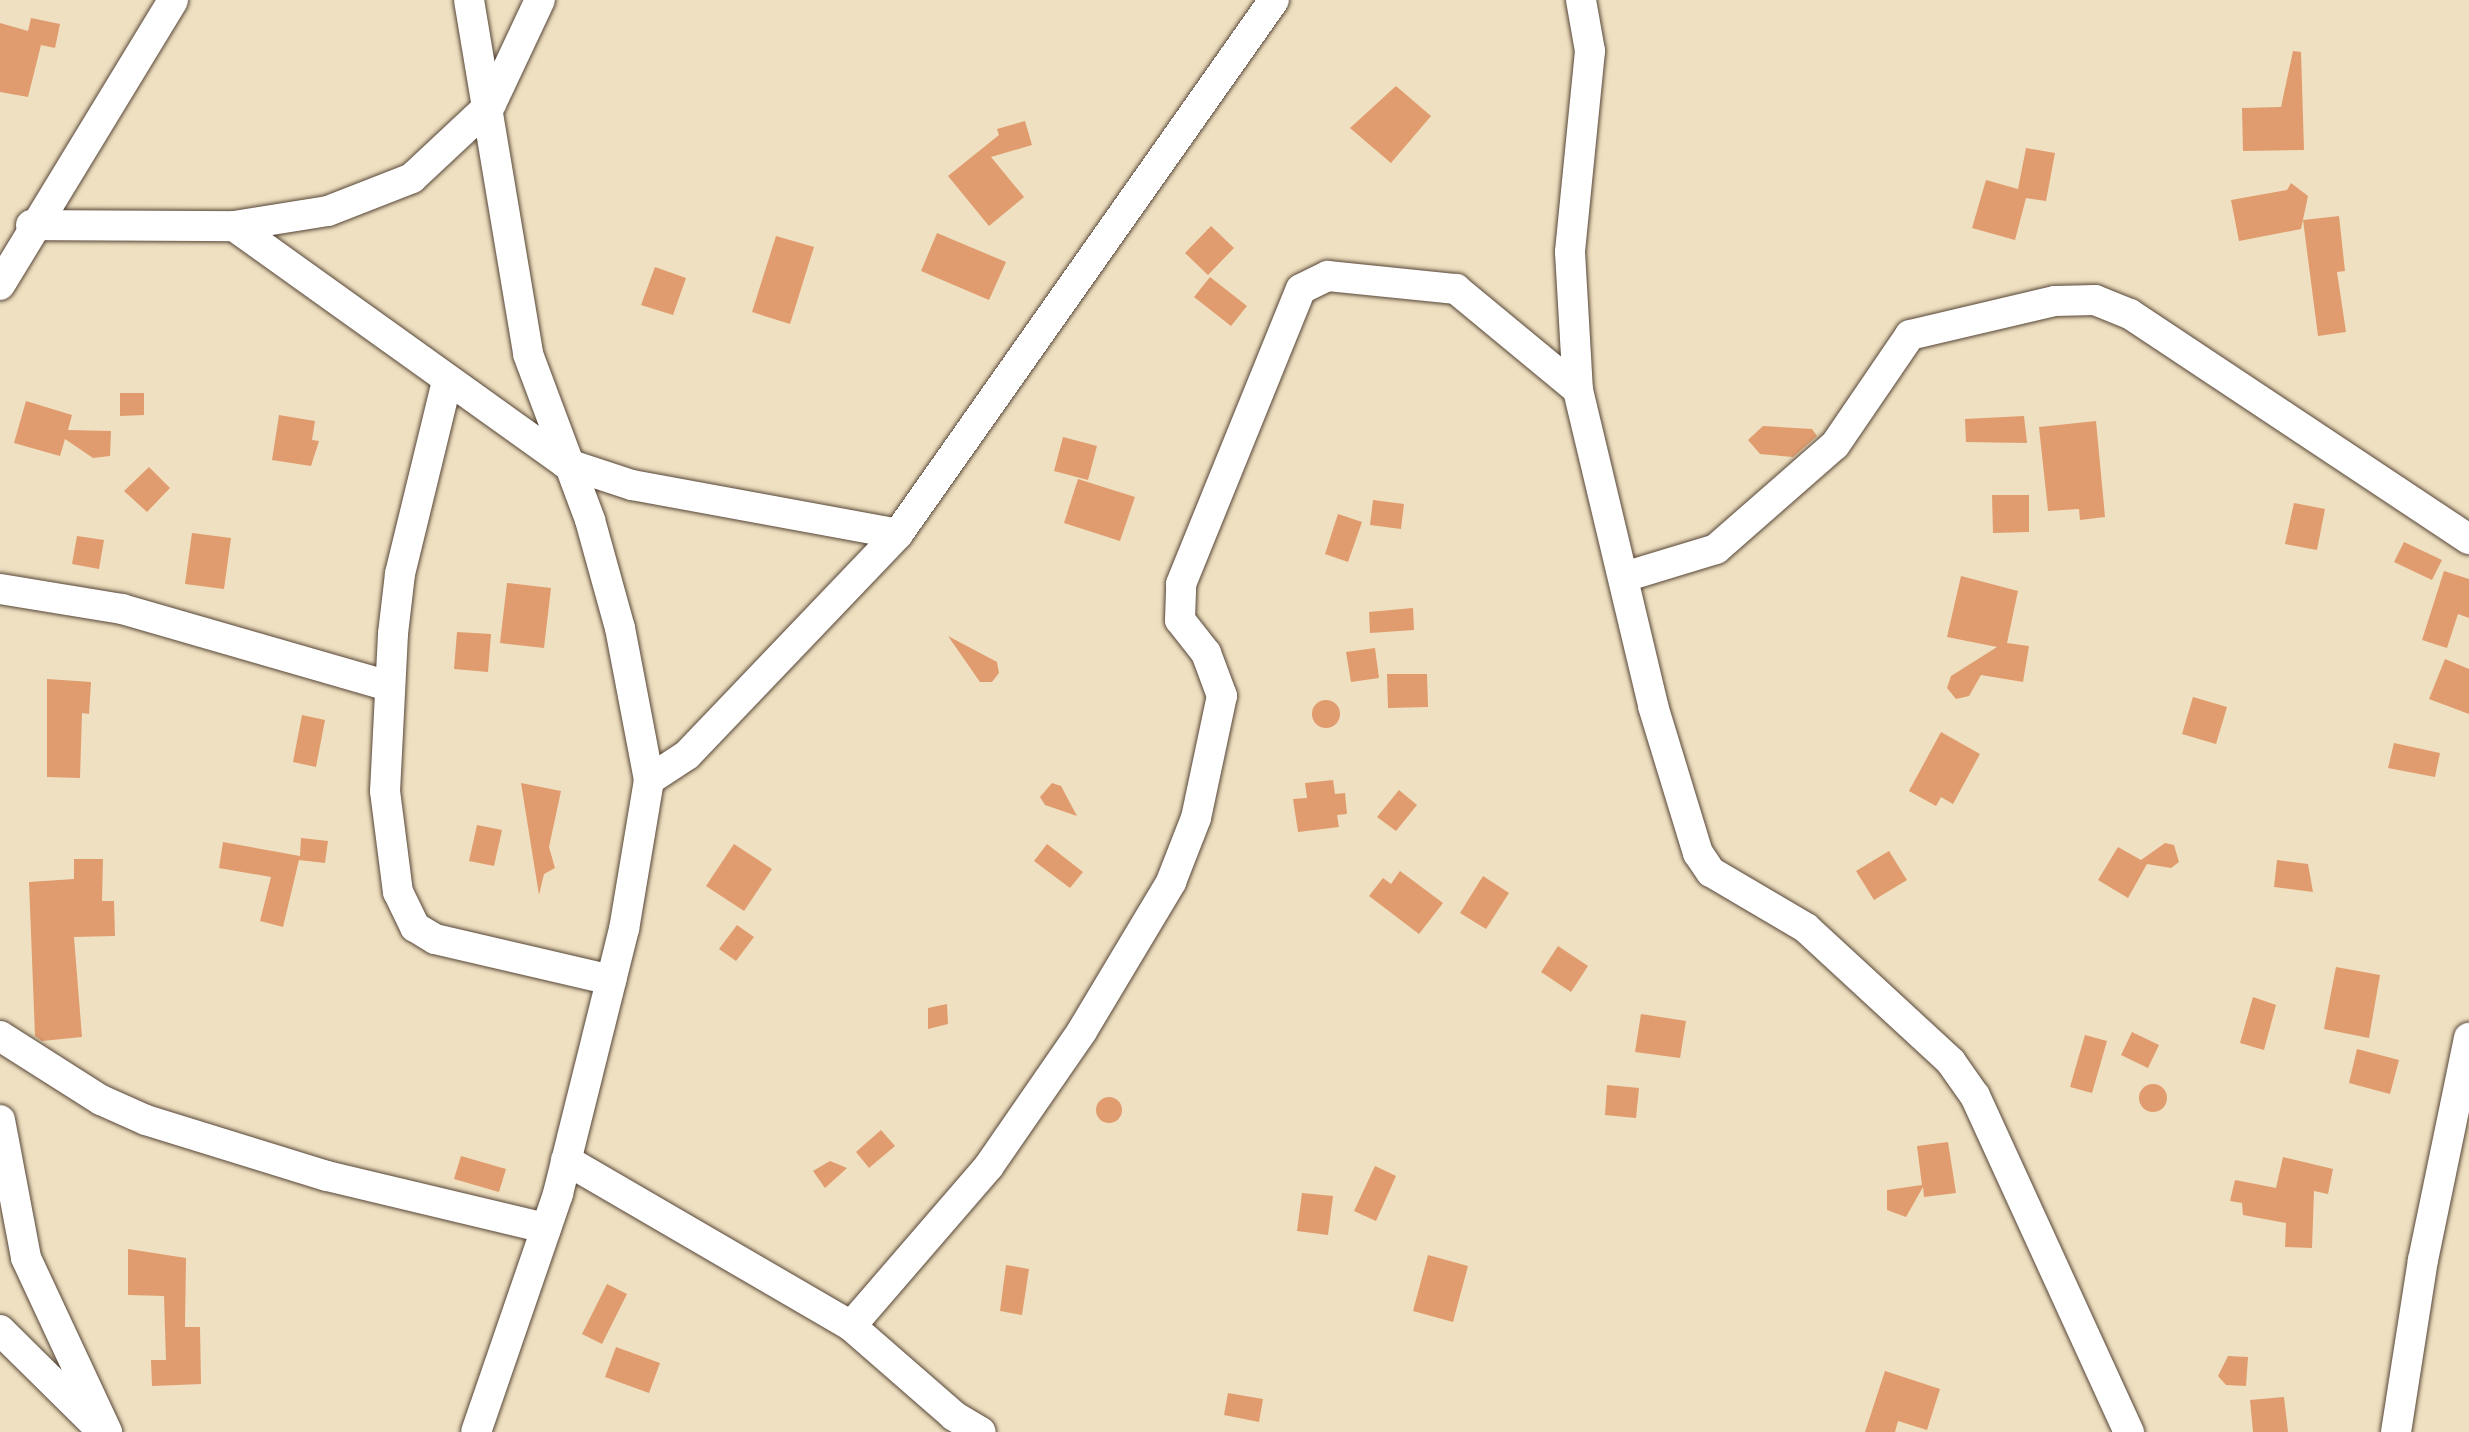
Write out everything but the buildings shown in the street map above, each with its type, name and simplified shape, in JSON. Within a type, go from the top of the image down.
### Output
[{"type":"street","points":[[0,286],[32,225],[173,0]]},
{"type":"street","points":[[469,0],[491,104],[528,354],[565,463],[590,520],[620,628],[649,780],[611,980],[566,1160],[476,1432]]},
{"type":"street","points":[[32,225],[234,226],[328,211],[387,191],[412,178],[491,104],[540,0]]},
{"type":"street","points":[[649,780],[688,755],[898,534],[1274,0]]},
{"type":"street","points":[[1581,0],[1590,52],[1570,252],[1578,390],[1653,706],[1698,853],[1710,872],[1806,928],[1950,1062],[1975,1096],[2130,1432]]},
{"type":"street","points":[[234,226],[565,463],[632,485],[898,534]]},
{"type":"street","points":[[852,1326],[989,1166],[1082,1031],[1171,882],[1207,780],[1222,696],[1206,653],[1180,620],[1181,584],[1301,289],[1328,276],[1456,289],[1578,390]]},
{"type":"street","points":[[1624,577],[1716,549],[1836,445],[1910,336],[2055,301],[2096,300],[2130,314],[2469,538]]},
{"type":"street","points":[[447,380],[400,574],[389,686],[386,791],[398,892],[415,927],[466,948],[611,980]]},
{"type":"street","points":[[0,589],[122,609],[389,686]]},
{"type":"street","points":[[0,1036],[101,1100],[146,1120],[327,1176],[546,1228]]},
{"type":"street","points":[[2396,1432],[2422,1260],[2469,1038]]},
{"type":"street","points":[[0,1120],[26,1258],[106,1432]]},
{"type":"street","points":[[566,1160],[852,1326],[954,1416],[981,1432]]},
{"type":"street","points":[[0,1330],[106,1432]]}]
